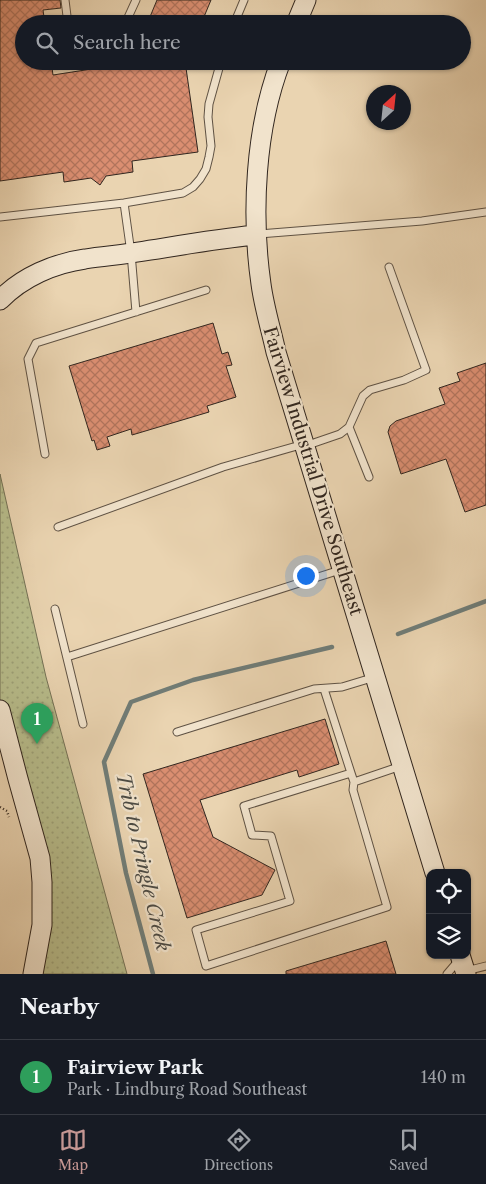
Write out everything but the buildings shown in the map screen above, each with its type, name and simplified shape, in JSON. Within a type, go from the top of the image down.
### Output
[{"type":"main road","points":[[300,15],[306,0]]},
{"type":"main road","name":"Fairview Industrial Drive Southeast","points":[[275,70],[266,112],[256,186],[256,235],[261,285],[276,352],[434,869]]},
{"type":"main road","points":[[0,300],[18,285],[45,270],[61,264],[84,259],[131,254],[226,238],[256,235]]},
{"type":"main road","points":[[0,710],[40,858],[42,925],[33,974]]},
{"type":"lane","points":[[65,0],[67,15]]},
{"type":"lane","points":[[129,15],[136,0]]},
{"type":"lane","points":[[238,15],[244,0]]},
{"type":"lane","points":[[0,217],[124,203],[183,193],[193,187],[206,169],[209,157],[211,146],[208,117],[209,104],[218,70]]},
{"type":"lane","points":[[124,203],[136,312]]},
{"type":"lane","points":[[256,235],[422,221],[486,212]]},
{"type":"lane","points":[[58,527],[223,467],[340,434],[349,427],[364,396],[370,390],[404,380],[426,370],[389,267]]},
{"type":"lane","points":[[45,454],[28,359],[36,343],[206,290]]},
{"type":"lane","points":[[349,427],[369,478]]},
{"type":"lane","points":[[67,657],[342,570]]},
{"type":"lane","points":[[55,609],[83,724]]},
{"type":"lane","points":[[177,732],[314,689],[342,686],[375,677]]},
{"type":"lane","points":[[324,688],[351,772],[354,782],[352,790],[387,908],[206,966],[196,930],[290,901],[271,836],[252,835],[244,806],[351,772]]},
{"type":"lane","points":[[354,782],[402,766]]},
{"type":"lane","points":[[447,974],[463,965],[486,966]]},
{"type":"path","points":[[0,807],[7,811],[9,817]]},
{"type":"green space","points":[[0,474],[46,677],[127,974],[33,974],[42,882],[0,710]]},
{"type":"waterway","name":"Trib to Pringle Creek","points":[[398,634],[486,601]]},
{"type":"waterway","name":"Trib to Pringle Creek","points":[[153,974],[126,873],[104,762],[131,702],[193,680],[332,647]]},
{"type":"place","name":"Fairview Park","points":[[37,744]]}]
